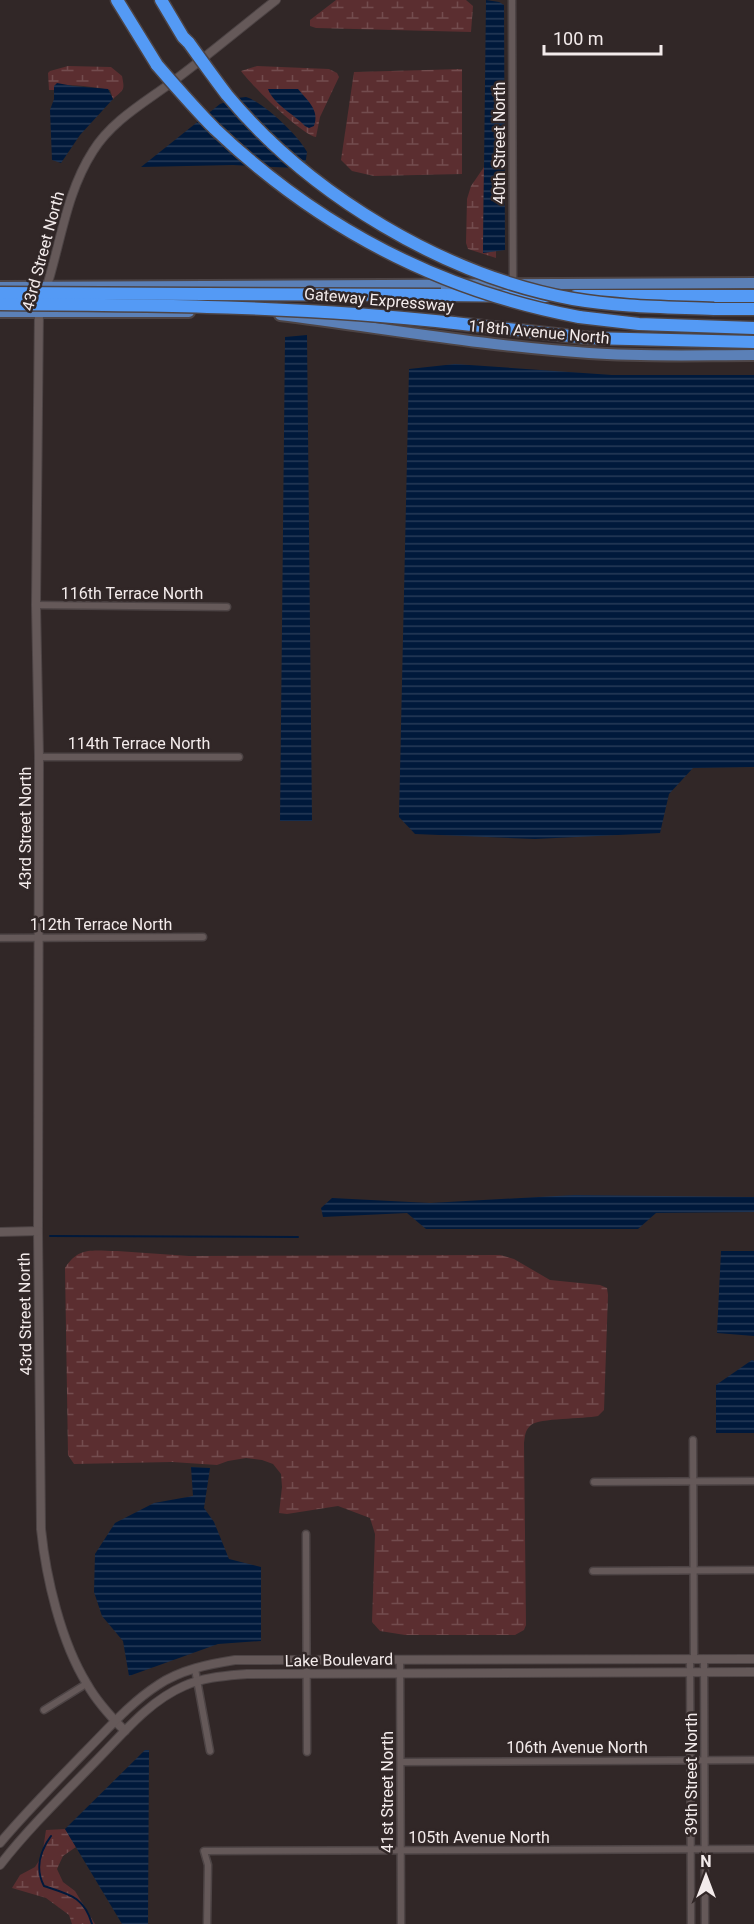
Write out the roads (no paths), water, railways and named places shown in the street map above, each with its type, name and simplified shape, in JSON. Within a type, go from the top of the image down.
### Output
[{"type":"highway","name":"Gateway Expressway","points":[[117,0],[158,65],[198,111],[232,145],[289,192],[335,223],[406,261],[467,288],[513,303],[579,317],[639,324],[754,328]]},
{"type":"highway","points":[[161,0],[183,37],[228,95],[281,150],[362,212],[437,254],[505,281],[573,298],[628,305],[754,309]]},
{"type":"highway","name":"Gateway Expressway","points":[[0,293],[754,296]]},
{"type":"highway","name":"Gateway Expressway","points":[[0,304],[264,308],[363,313],[588,338],[754,342]]},
{"type":"main road","points":[[0,286],[754,282]]},
{"type":"main road","name":"118th Avenue North","points":[[0,312],[276,314],[516,347],[591,354],[754,356]]},
{"type":"street","name":"43rd Street North","points":[[125,1731],[86,1684],[64,1634],[43,1549],[41,1528],[38,1232],[39,757],[36,605],[38,312],[76,184],[94,149],[125,115],[170,84],[276,0]]},
{"type":"street","name":"40th Street North","points":[[512,0],[513,285]]},
{"type":"street","name":"116th Terrace North","points":[[36,605],[227,607]]},
{"type":"street","name":"114th Terrace North","points":[[39,757],[240,757]]},
{"type":"street","name":"112th Terrace North","points":[[0,938],[203,937]]},
{"type":"street","points":[[0,1232],[38,1232]]},
{"type":"street","name":"39th Street North","points":[[691,1924],[693,1440]]},
{"type":"street","points":[[594,1482],[754,1481]]},
{"type":"street","points":[[306,1534],[307,1752]]},
{"type":"street","points":[[593,1571],[754,1570]]},
{"type":"street","name":"39th Street North","points":[[704,1659],[705,1924]]},
{"type":"street","name":"Lake Boulevard","points":[[0,1843],[116,1721],[158,1685],[174,1676],[214,1663],[235,1660],[754,1659]]},
{"type":"street","name":"41st Street North","points":[[400,1660],[401,1924]]},
{"type":"street","points":[[195,1669],[210,1751]]},
{"type":"street","name":"Lake Boulevard","points":[[0,1865],[38,1820],[147,1710],[167,1695],[197,1681],[219,1676],[306,1674],[754,1672]]},
{"type":"street","points":[[44,1710],[86,1684]]},
{"type":"street","name":"106th Avenue North","points":[[401,1762],[754,1760]]},
{"type":"street","name":"105th Avenue North","points":[[207,1924],[208,1865],[204,1851],[754,1849]]},
{"type":"water","points":[[486,0],[504,5],[505,250],[483,253]]},
{"type":"water","points":[[57,83],[108,89],[113,99],[80,135],[61,163],[52,160],[50,110],[54,99],[54,86]]},
{"type":"water","points":[[268,89],[298,89],[314,110],[314,126],[309,128],[300,122],[279,105]]},
{"type":"water","points":[[246,97],[271,112],[303,145],[307,152],[305,166],[293,168],[233,165],[141,167],[220,104]]},
{"type":"water","points":[[307,335],[312,821],[280,821],[285,337]]},
{"type":"water","points":[[455,364],[612,375],[754,375],[754,767],[693,768],[669,794],[660,833],[535,839],[415,834],[399,817],[409,369]]},
{"type":"water","points":[[574,1195],[754,1197],[754,1212],[656,1213],[638,1229],[426,1229],[407,1213],[323,1217],[321,1208],[332,1198],[430,1203]]},
{"type":"water","points":[[721,1251],[754,1251],[754,1336],[717,1333]]},
{"type":"water","points":[[752,1360],[754,1361],[754,1433],[716,1433],[716,1385]]},
{"type":"water","points":[[191,1467],[210,1468],[204,1508],[214,1522],[229,1559],[261,1567],[261,1641],[218,1644],[129,1676],[123,1641],[102,1616],[94,1592],[95,1554],[115,1523],[154,1503],[193,1496]]},
{"type":"water","points":[[145,1750],[149,1750],[148,1924],[122,1924],[65,1829]]},
{"type":"waterway","points":[[50,1236],[298,1237]]},
{"type":"waterway","points":[[51,1836],[40,1860],[41,1880],[44,1886],[68,1894],[80,1902],[92,1924]]}]
